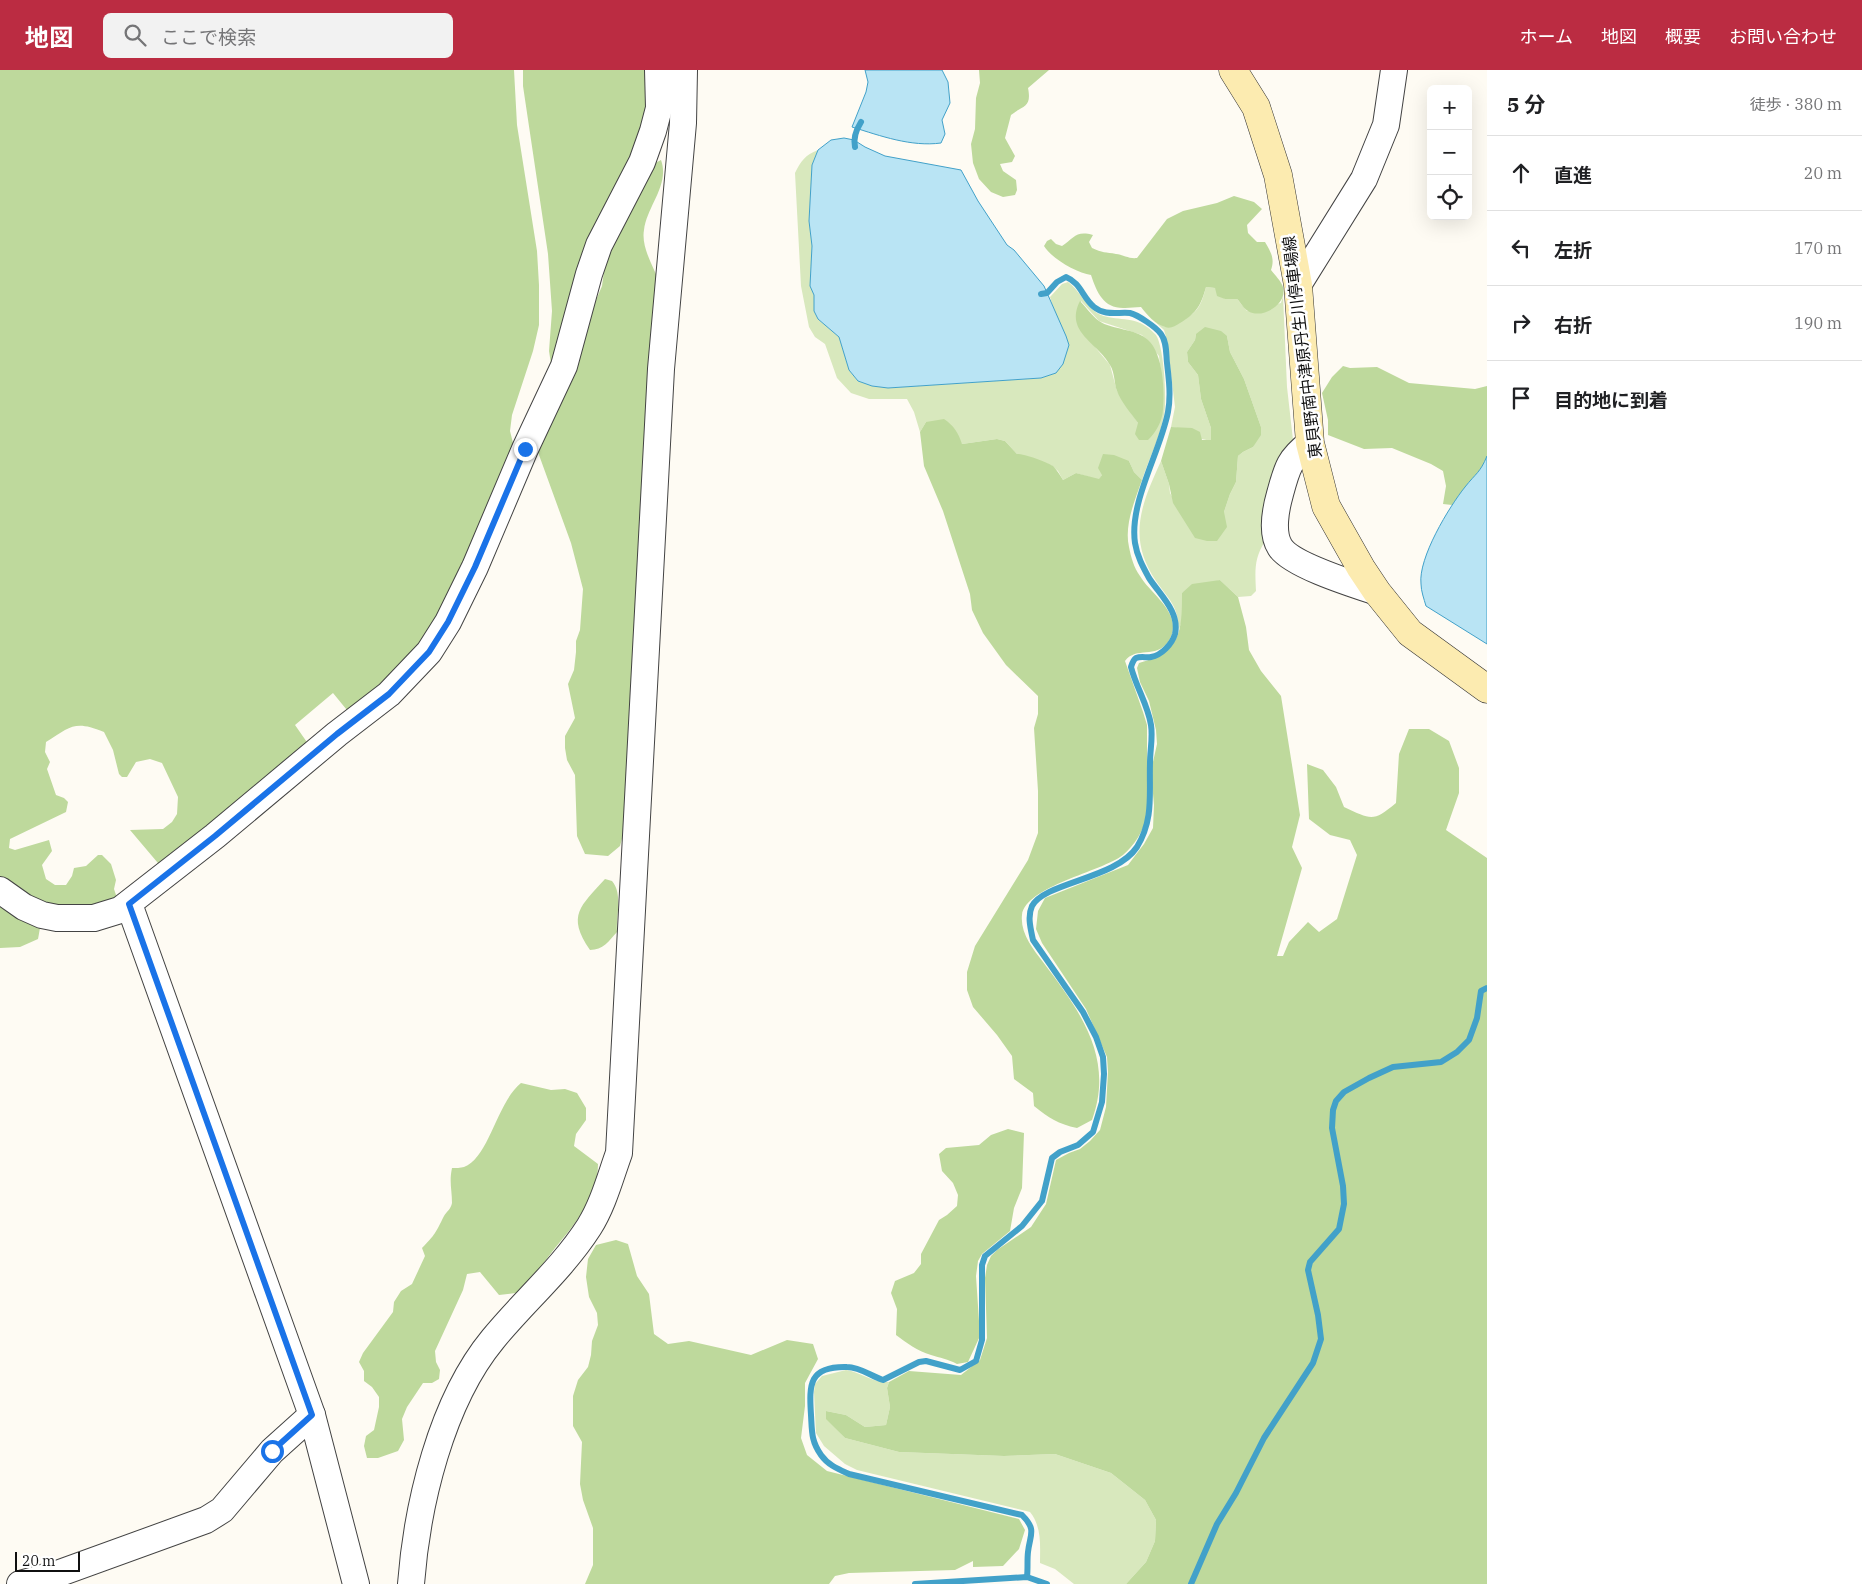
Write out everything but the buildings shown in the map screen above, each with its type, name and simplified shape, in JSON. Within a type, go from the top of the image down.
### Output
[{"type":"main road","name":"東貝野南中津原丹生川停車場線","points":[[1232,70],[1256,108],[1278,175],[1298,285],[1310,443],[1326,506],[1376,592],[1410,633],[1487,689]]},
{"type":"street","points":[[0,890],[33,911],[57,918],[94,918],[108,915],[129,904],[215,836],[337,734],[389,694],[429,652],[448,622],[564,366],[588,274],[599,245],[642,162],[654,131],[658,108],[658,70]]},
{"type":"street","points":[[410,1584],[413,1552],[432,1464],[448,1416],[472,1370],[492,1340],[562,1264],[590,1226],[604,1197],[619,1153],[662,369],[683,123],[684,70]]},
{"type":"street","points":[[1298,285],[1364,179],[1386,125],[1394,70]]},
{"type":"street","points":[[1310,443],[1296,454],[1290,462],[1282,486],[1277,506],[1276,533],[1280,547],[1292,558],[1324,574],[1376,592]]},
{"type":"street","points":[[129,904],[312,1415],[356,1584]]},
{"type":"street","points":[[20,1584],[60,1573],[206,1520],[222,1510],[272,1451],[312,1415]]},
{"type":"green space","points":[[0,70],[514,70],[517,125],[537,251],[539,325],[533,351],[512,415],[510,431],[516,455],[444,620],[351,715],[333,693],[295,725],[311,748],[163,869],[130,830],[163,829],[172,822],[177,814],[178,797],[162,763],[150,759],[136,762],[127,777],[122,777],[119,774],[113,750],[104,732],[86,726],[74,726],[46,742],[45,752],[50,762],[47,769],[56,795],[68,802],[66,812],[10,839],[9,848],[15,850],[49,840],[52,851],[42,865],[46,879],[55,885],[66,885],[72,876],[74,868],[86,866],[98,855],[102,855],[111,864],[116,880],[114,889],[119,904],[59,914],[0,885]]},
{"type":"green space","points":[[523,70],[653,70],[652,101],[551,364],[549,351],[552,311],[548,254],[523,86]]},
{"type":"green space","points":[[979,70],[1049,70],[1028,88],[1028,103],[1011,115],[1005,138],[1015,156],[1012,162],[1000,164],[1003,171],[1016,180],[1017,190],[1015,195],[1003,197],[991,192],[979,179],[973,163],[971,144],[975,129],[976,98],[980,83]]},
{"type":"green space","points":[[818,150],[812,165],[809,221],[812,246],[810,285],[814,295],[814,311],[818,319],[839,337],[849,370],[858,381],[872,386],[888,388],[1041,378],[1056,373],[1055,314],[1050,297],[1062,284],[1068,282],[1097,313],[1103,316],[1141,323],[1156,335],[1159,341],[1164,374],[1164,415],[1142,480],[1134,472],[1129,461],[1102,475],[1099,480],[1076,473],[1063,480],[1058,471],[1051,465],[1017,454],[1005,441],[997,439],[962,444],[926,422],[920,432],[914,412],[907,399],[869,399],[851,393],[837,378],[825,344],[815,337],[809,327],[801,286],[795,173],[804,159]],"holes":[[[1081,301],[1099,321],[1142,335],[1159,356],[1163,411],[1138,423],[1117,391],[1110,365],[1080,329]]]},
{"type":"green space","points":[[661,160],[663,178],[644,230],[644,243],[659,281],[625,828],[620,846],[608,856],[585,854],[577,836],[575,775],[567,760],[565,748],[565,736],[575,718],[568,684],[574,670],[576,641],[580,630],[583,589],[571,543],[535,444],[602,286],[606,256],[651,165]]},
{"type":"green space","points":[[1234,196],[1254,202],[1262,209],[1247,225],[1248,233],[1257,242],[1265,242],[1271,252],[1271,270],[1282,285],[1284,293],[1278,304],[1267,312],[1254,313],[1248,311],[1237,299],[1225,299],[1217,296],[1215,288],[1206,287],[1200,304],[1186,319],[1169,328],[1161,326],[1141,307],[1118,308],[1107,303],[1099,294],[1091,275],[1065,265],[1044,246],[1051,239],[1056,244],[1062,246],[1083,233],[1093,235],[1089,242],[1092,248],[1101,252],[1137,258],[1167,219],[1183,211],[1217,203]]},
{"type":"green space","points":[[1206,287],[1215,288],[1225,299],[1237,299],[1247,311],[1281,303],[1283,296],[1287,387],[1293,440],[1265,541],[1257,559],[1256,591],[1251,596],[1238,597],[1220,580],[1182,593],[1182,621],[1179,629],[1175,608],[1156,581],[1147,565],[1142,550],[1140,521],[1154,477],[1161,461],[1170,493],[1196,538],[1224,512],[1236,482],[1238,456],[1253,447],[1261,427],[1244,379],[1230,352],[1227,336],[1196,334],[1195,340],[1187,352],[1188,362],[1198,375],[1201,399],[1211,428],[1211,440],[1200,439],[1171,427],[1175,407],[1167,340],[1164,330],[1154,321],[1165,327],[1193,314],[1200,304]]},
{"type":"green space","points":[[1080,301],[1091,314],[1104,324],[1143,336],[1153,346],[1157,354],[1162,373],[1163,410],[1158,427],[1148,440],[1139,440],[1135,434],[1138,423],[1119,395],[1110,365],[1079,329],[1076,321],[1076,312]]},
{"type":"green space","points":[[1205,327],[1221,331],[1227,336],[1230,352],[1244,379],[1261,427],[1261,435],[1253,447],[1238,456],[1236,482],[1224,512],[1227,527],[1217,541],[1195,538],[1173,503],[1161,461],[1171,427],[1192,428],[1200,432],[1202,440],[1211,440],[1211,428],[1201,399],[1198,375],[1188,362],[1187,352],[1195,340],[1196,334]]},
{"type":"green space","points":[[1343,366],[1350,368],[1377,367],[1409,383],[1475,389],[1487,386],[1487,456],[1482,469],[1452,505],[1443,504],[1446,486],[1443,471],[1431,464],[1392,448],[1364,449],[1328,435],[1328,420],[1322,393],[1332,377]]},
{"type":"green space","points":[[944,419],[955,430],[962,444],[997,439],[1005,441],[1017,454],[1036,458],[1053,466],[1063,480],[1076,473],[1099,479],[1102,475],[1098,468],[1103,454],[1114,455],[1129,461],[1134,472],[1142,480],[1129,521],[1128,539],[1131,555],[1138,573],[1165,606],[1173,623],[1168,642],[1163,647],[1152,652],[1135,654],[1125,661],[1147,725],[1147,813],[1141,832],[1123,855],[1066,880],[1036,896],[1027,905],[1022,915],[1023,928],[1028,940],[1080,1016],[1090,1035],[1096,1055],[1099,1075],[1098,1097],[1092,1120],[1077,1128],[1054,1120],[1034,1106],[1033,1093],[1014,1079],[1012,1056],[973,1007],[967,990],[967,972],[975,946],[1028,860],[1038,833],[1038,791],[1034,728],[1038,714],[1038,696],[1006,665],[983,633],[972,610],[970,594],[943,511],[924,466],[920,432],[926,422]]},
{"type":"green space","points":[[1220,580],[1238,597],[1246,627],[1249,650],[1261,671],[1281,696],[1300,815],[1292,847],[1302,868],[1277,956],[1283,956],[1289,942],[1308,922],[1319,932],[1337,919],[1357,855],[1350,840],[1330,835],[1309,819],[1307,764],[1323,770],[1336,787],[1344,807],[1361,815],[1377,816],[1396,803],[1399,754],[1409,729],[1429,729],[1449,741],[1459,768],[1459,793],[1446,830],[1487,858],[1487,1584],[1126,1584],[1146,1562],[1155,1541],[1156,1520],[1145,1500],[1111,1473],[1055,1454],[1004,1456],[899,1452],[845,1438],[826,1419],[826,1411],[846,1415],[865,1427],[886,1425],[890,1407],[887,1388],[889,1382],[909,1371],[961,1375],[980,1360],[987,1338],[985,1278],[991,1256],[1031,1227],[1046,1204],[1056,1160],[1080,1149],[1100,1130],[1106,1107],[1107,1057],[1086,1009],[1042,943],[1036,929],[1038,911],[1045,898],[1128,865],[1144,844],[1153,828],[1154,805],[1151,771],[1157,744],[1156,730],[1149,701],[1140,682],[1137,668],[1139,663],[1163,653],[1176,639],[1181,619],[1182,593],[1192,584]]},
{"type":"green space","points":[[605,879],[612,881],[617,892],[617,932],[602,947],[590,950],[579,928],[578,919],[583,904]]},
{"type":"green space","points":[[0,894],[38,921],[40,928],[38,939],[20,947],[0,948]]},
{"type":"green space","points":[[521,1083],[551,1090],[565,1089],[577,1093],[586,1108],[586,1120],[576,1134],[574,1146],[598,1164],[597,1176],[590,1199],[577,1220],[523,1292],[499,1295],[480,1272],[467,1274],[463,1290],[435,1351],[436,1362],[440,1370],[439,1379],[432,1383],[423,1383],[407,1407],[402,1419],[404,1440],[398,1451],[378,1458],[367,1458],[364,1446],[366,1436],[374,1430],[379,1397],[372,1387],[364,1381],[364,1371],[359,1362],[363,1353],[393,1312],[394,1302],[401,1291],[412,1284],[425,1256],[422,1248],[435,1233],[451,1207],[452,1168],[464,1167],[473,1162],[487,1141],[505,1103]]},
{"type":"green space","points":[[1008,1129],[1024,1133],[1022,1188],[1014,1208],[1010,1231],[982,1254],[978,1261],[976,1276],[980,1336],[968,1362],[957,1364],[921,1351],[896,1335],[897,1309],[891,1293],[895,1281],[914,1273],[921,1264],[921,1254],[939,1220],[957,1206],[958,1195],[953,1183],[942,1171],[939,1154],[946,1148],[979,1145],[991,1135]]},
{"type":"green space","points":[[616,1240],[628,1244],[637,1276],[649,1294],[654,1334],[668,1344],[689,1341],[751,1355],[787,1340],[813,1344],[818,1359],[805,1383],[805,1406],[801,1438],[807,1455],[827,1471],[1019,1519],[1025,1530],[1019,1549],[1003,1566],[973,1567],[973,1561],[955,1570],[849,1573],[835,1576],[829,1584],[585,1584],[593,1565],[593,1528],[583,1500],[580,1484],[582,1442],[573,1426],[573,1396],[578,1380],[588,1367],[592,1341],[598,1325],[597,1313],[589,1297],[586,1277],[588,1259],[596,1245]]},
{"type":"green space","points":[[846,1370],[877,1381],[889,1382],[887,1388],[890,1407],[886,1425],[865,1427],[846,1415],[826,1411],[827,1419],[845,1438],[899,1452],[1004,1456],[1055,1454],[1111,1473],[1145,1500],[1156,1520],[1155,1541],[1146,1562],[1126,1584],[1074,1584],[1055,1569],[1040,1563],[1040,1543],[1037,1524],[1030,1512],[857,1470],[845,1464],[824,1446],[816,1433],[814,1392],[815,1384],[822,1376]]},
{"type":"water","points":[[865,70],[942,70],[948,82],[950,103],[942,120],[945,134],[941,143],[907,142],[852,127],[866,92],[868,82]]},
{"type":"water","points":[[844,138],[854,140],[885,156],[961,170],[978,201],[1007,245],[1014,250],[1044,286],[1069,345],[1063,364],[1056,373],[1041,378],[888,388],[872,386],[858,381],[849,370],[839,337],[818,319],[814,311],[814,295],[810,286],[812,246],[809,221],[812,165],[818,150],[831,140]]},
{"type":"water","points":[[1487,456],[1487,644],[1426,606],[1422,592],[1421,573],[1429,547],[1436,533],[1451,507],[1480,470]]},
{"type":"waterway","points":[[855,147],[855,134],[861,122]]},
{"type":"waterway","points":[[1027,1577],[1031,1529],[1027,1520],[1022,1515],[849,1474],[834,1466],[821,1455],[814,1440],[810,1394],[811,1386],[818,1374],[834,1368],[856,1368],[883,1380],[919,1362],[926,1361],[960,1370],[976,1361],[982,1340],[982,1265],[985,1256],[1022,1226],[1042,1201],[1052,1158],[1060,1152],[1078,1145],[1093,1132],[1102,1102],[1103,1057],[1096,1037],[1083,1012],[1033,940],[1030,915],[1032,906],[1039,898],[1065,885],[1114,866],[1127,858],[1137,847],[1146,826],[1150,806],[1152,730],[1147,710],[1131,667],[1136,658],[1155,656],[1166,648],[1174,638],[1176,626],[1172,611],[1149,578],[1140,561],[1135,543],[1134,527],[1141,494],[1168,412],[1169,382],[1166,348],[1163,337],[1159,331],[1147,322],[1130,313],[1107,313],[1098,310],[1090,303],[1078,286],[1066,277],[1057,282],[1047,293],[1041,294]]},
{"type":"waterway","points":[[1191,1584],[1217,1524],[1236,1493],[1264,1438],[1313,1363],[1321,1339],[1308,1270],[1310,1262],[1339,1229],[1344,1204],[1343,1186],[1332,1128],[1333,1110],[1336,1101],[1344,1092],[1393,1067],[1441,1062],[1457,1052],[1469,1040],[1477,1018],[1481,991],[1487,988]]},
{"type":"waterway","points":[[915,1584],[1027,1577],[1047,1584]]},
{"type":"route","points":[[272,1451],[312,1415],[129,904],[215,836],[337,734],[389,694],[429,652],[448,622],[475,567],[525,449]]}]
